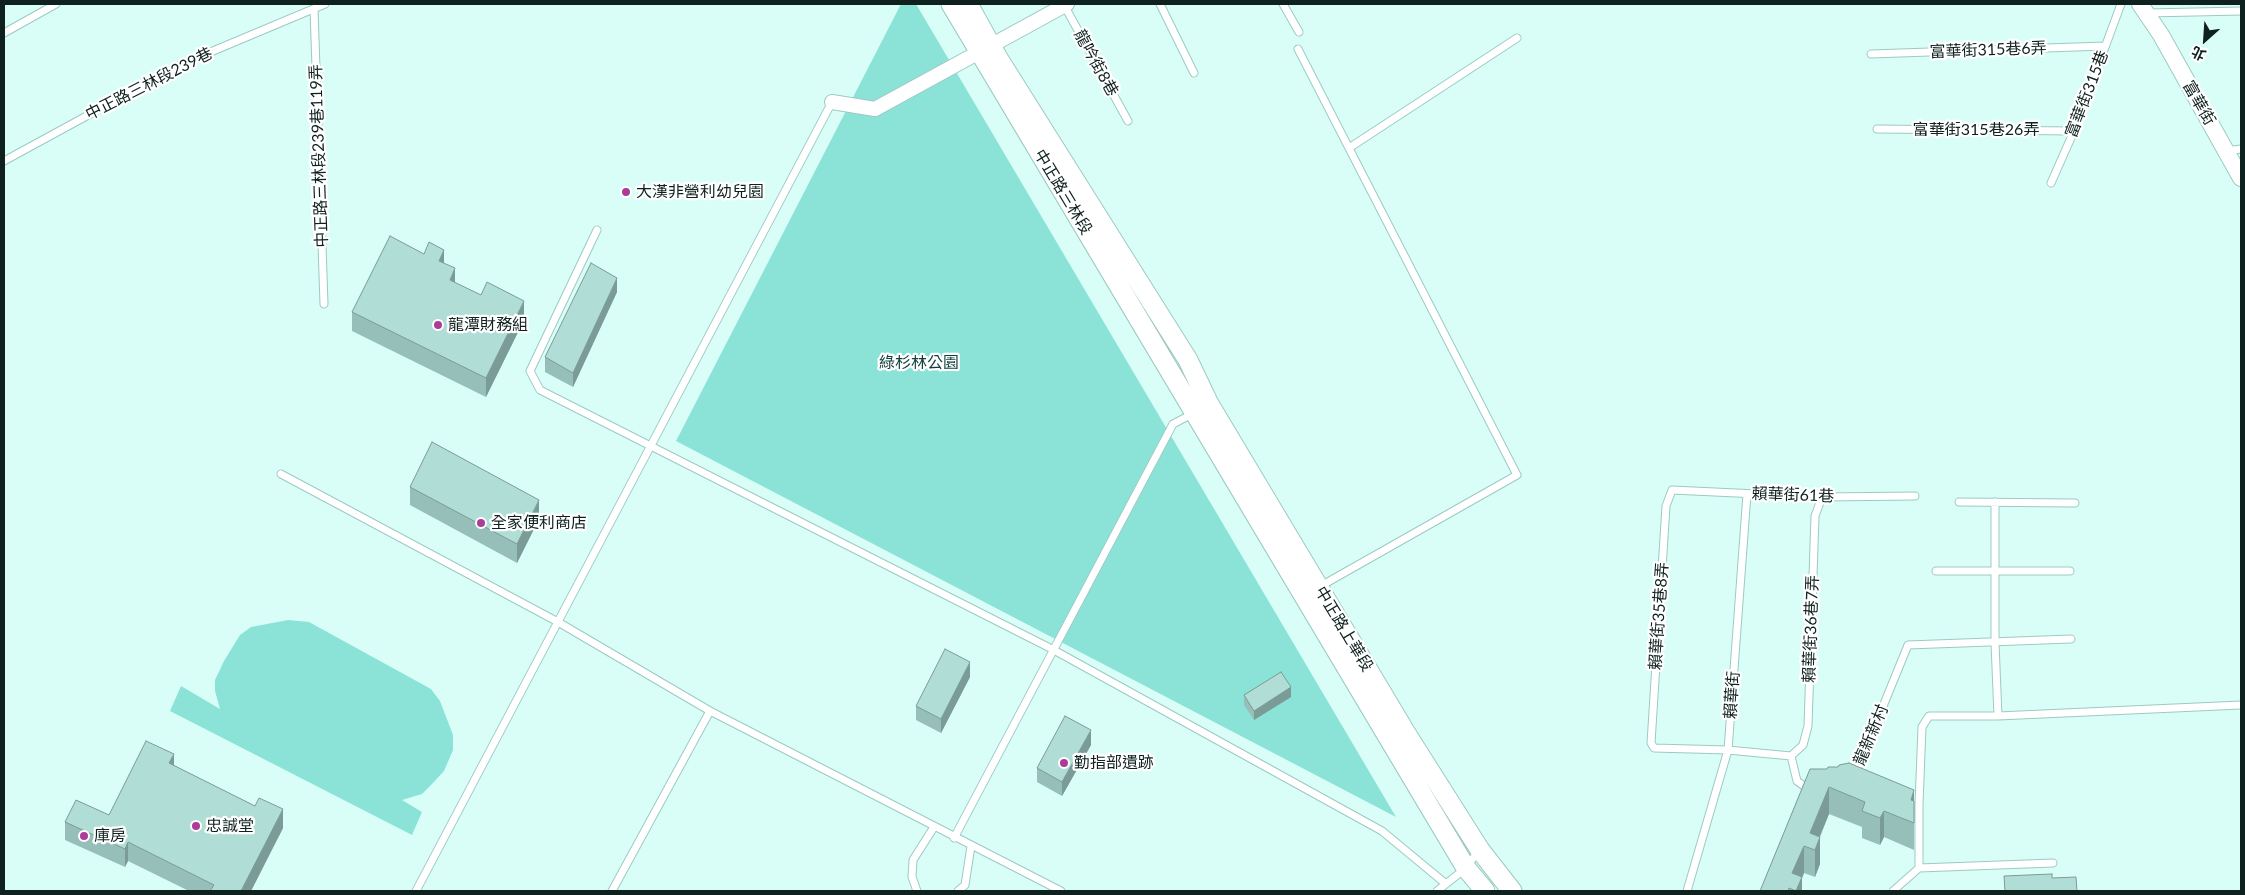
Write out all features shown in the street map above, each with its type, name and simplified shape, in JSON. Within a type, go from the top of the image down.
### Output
[{"type":"main road","name":"中正路三林段","points":[[951,4],[986,49],[1188,360]]},
{"type":"main road","name":"中正路三林段","points":[[968,4],[986,49],[1174,380]]},
{"type":"main road","name":"中正路上華段","points":[[1188,360],[1202,408],[1466,868],[1485,891]]},
{"type":"main road","name":"中正路上華段","points":[[1174,380],[1202,408],[1318,587],[1404,730],[1480,850],[1512,891]]},
{"type":"street","points":[[832,102],[875,108],[986,49],[1065,4]]},
{"type":"street","name":"富華街","points":[[2144,8],[2234,150],[2241,178]]},
{"type":"lane","points":[[4,33],[56,4]]},
{"type":"lane","name":"中正路三林段239巷","points":[[4,161],[182,64],[325,4]]},
{"type":"lane","name":"龍吟街8巷","points":[[1065,4],[1128,121]]},
{"type":"lane","points":[[1160,4],[1194,73]]},
{"type":"lane","points":[[1283,4],[1299,32]]},
{"type":"lane","name":"富華街315巷","points":[[2051,183],[2074,131],[2121,4]]},
{"type":"lane","points":[[2144,8],[2241,11]]},
{"type":"lane","name":"中正路三林段239巷119弄","points":[[314,9],[324,304]]},
{"type":"lane","points":[[1349,148],[1517,38]]},
{"type":"lane","name":"富華街315巷6弄","points":[[1871,54],[2105,46]]},
{"type":"lane","points":[[1298,49],[1517,475],[1318,587]]},
{"type":"lane","points":[[416,891],[832,102]]},
{"type":"lane","name":"富華街315巷26弄","points":[[1877,129],[2074,131]]},
{"type":"lane","points":[[597,230],[530,370],[540,390],[1052,649],[1382,832],[1446,884]]},
{"type":"lane","points":[[954,838],[1052,649],[1173,424],[1202,408]]},
{"type":"lane","points":[[281,474],[558,622],[710,711],[954,838],[1061,891]]},
{"type":"lane","name":"賴華街61巷","points":[[1672,490],[1822,497],[1915,496]]},
{"type":"lane","name":"賴華街35巷8弄","points":[[1672,490],[1666,506],[1651,743],[1654,748],[1728,750]]},
{"type":"lane","name":"賴華街","points":[[1687,891],[1728,750],[1747,494]]},
{"type":"lane","name":"賴華街36巷7弄","points":[[1791,756],[1802,745],[1808,726],[1815,516],[1822,497]]},
{"type":"lane","points":[[1959,502],[2075,503]]},
{"type":"lane","points":[[1995,502],[1995,643],[1998,716]]},
{"type":"lane","points":[[1936,571],[2070,571]]},
{"type":"lane","name":"龍新新村","points":[[1857,783],[1855,773],[1908,645],[2071,639]]},
{"type":"lane","points":[[1919,868],[1918,804],[1922,727],[1929,716],[1998,716],[2241,705]]},
{"type":"lane","points":[[612,891],[710,711]]},
{"type":"lane","points":[[1728,750],[1791,756],[1797,781],[1812,792],[1821,790]]},
{"type":"lane","points":[[1910,801],[1918,804]]},
{"type":"lane","points":[[917,891],[912,877],[913,860],[934,827]]},
{"type":"lane","points":[[958,891],[965,885],[971,846]]},
{"type":"lane","points":[[1437,891],[1466,868],[1480,850]]},
{"type":"lane","points":[[1893,891],[1919,868],[2053,863]]},
{"type":"green space","name":"綠杉林公園","points":[[901,4],[916,4],[1396,817],[676,441]]},
{"type":"green space","points":[[288,620],[309,622],[431,689],[440,701],[453,735],[453,750],[444,771],[422,794],[402,800],[422,812],[412,835],[170,711],[181,686],[220,709],[215,691],[215,680],[240,635],[251,627]]},
{"type":"building","name":"龍潭財務組","points":[[390,236],[424,254],[429,242],[444,250],[439,261],[455,268],[450,280],[481,295],[487,282],[524,301],[486,378],[352,312]]},
{"type":"building","points":[[591,263],[617,278],[573,373],[545,357]]},
{"type":"building","points":[[432,442],[539,500],[517,544],[410,487]]},
{"type":"building","points":[[945,649],[970,662],[941,719],[916,706]]},
{"type":"building","points":[[1281,672],[1291,687],[1254,711],[1244,695]]},
{"type":"building","points":[[1065,716],[1091,730],[1062,782],[1037,768]]},
{"type":"building","name":"忠誠堂","points":[[146,741],[174,754],[169,763],[255,806],[259,798],[283,809],[241,891],[210,891],[214,885],[128,842],[125,849],[65,822],[76,800],[109,815]]},
{"type":"building","points":[[1849,763],[1914,790],[1911,800],[1914,801],[1914,823],[1884,811],[1880,818],[1862,811],[1865,802],[1829,787],[1810,833],[1820,837],[1815,850],[1804,846],[1792,873],[1802,877],[1796,891],[1789,888],[1788,891],[1760,891],[1810,769],[1827,769],[1828,767],[1838,767],[1839,765]]},
{"type":"building","points":[[2052,874],[2052,878],[2076,877],[2077,891],[2005,891],[2004,876]]},
{"type":"place","name":"大漢非營利幼兒園","points":[[626,192]]},
{"type":"place","name":"龍潭財務組","points":[[438,325]]},
{"type":"place","name":"全家便利商店","points":[[481,523]]},
{"type":"place","name":"勤指部遺跡","points":[[1064,763]]},
{"type":"place","name":"忠誠堂","points":[[196,826]]},
{"type":"place","name":"庫房","points":[[84,836]]}]
